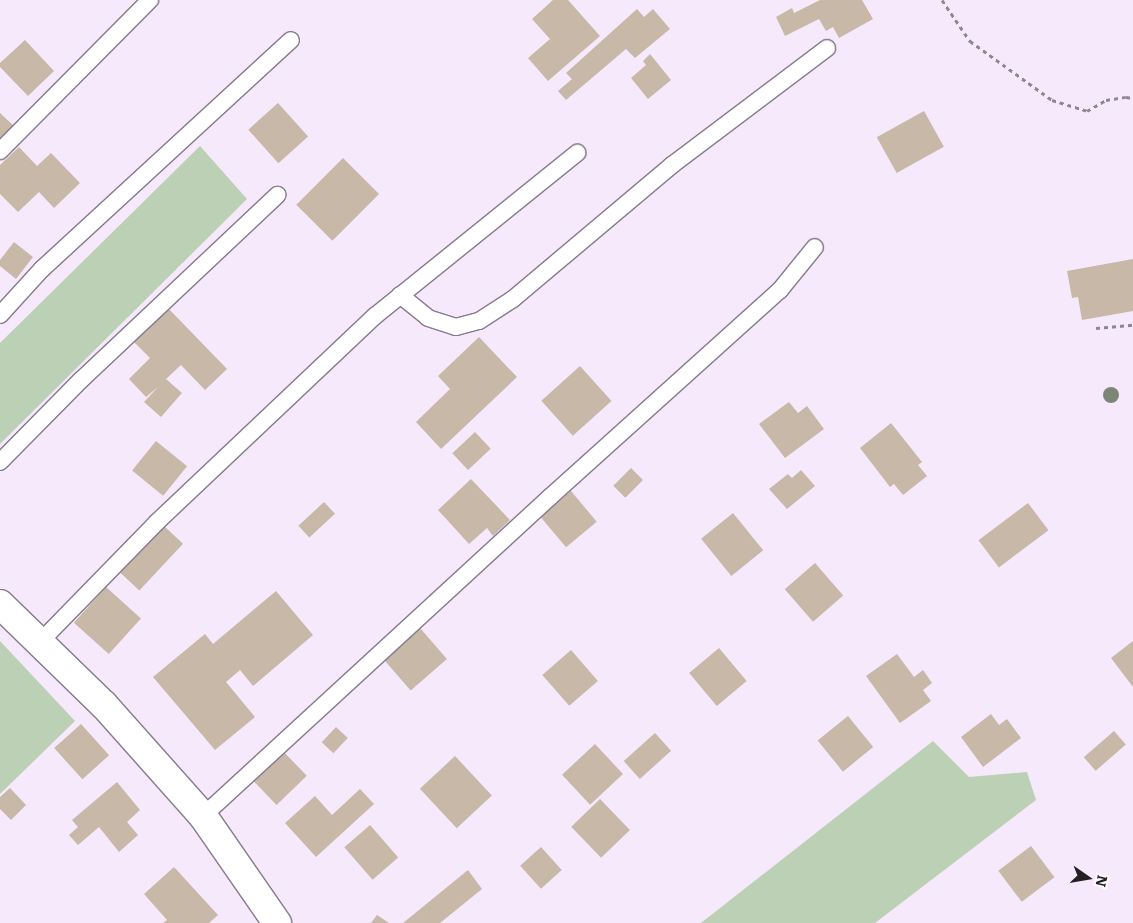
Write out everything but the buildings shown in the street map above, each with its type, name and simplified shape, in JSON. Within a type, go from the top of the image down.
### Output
[{"type":"street","points":[[1,607],[40,642],[104,705],[203,816],[274,922]]},
{"type":"lane","points":[[0,151],[150,0]]},
{"type":"lane","points":[[0,315],[42,269],[292,40]]},
{"type":"lane","points":[[400,295],[428,318],[437,321],[456,327],[479,321],[513,300],[672,165],[827,48]]},
{"type":"lane","points":[[40,642],[158,522],[400,295],[577,153]]},
{"type":"lane","points":[[0,462],[81,380],[277,195]]},
{"type":"lane","points":[[203,816],[550,497],[780,290],[815,247]]},
{"type":"path","points":[[942,0],[970,41],[1052,100],[1087,111],[1106,100],[1126,97],[1133,98]]},
{"type":"path","points":[[1096,328],[1133,325]]},
{"type":"green space","points":[[200,146],[247,199],[0,444],[0,343]]},
{"type":"green space","points":[[0,641],[75,721],[0,794]]},
{"type":"green space","points":[[933,741],[969,777],[1027,772],[1036,800],[875,923],[701,923]]}]
